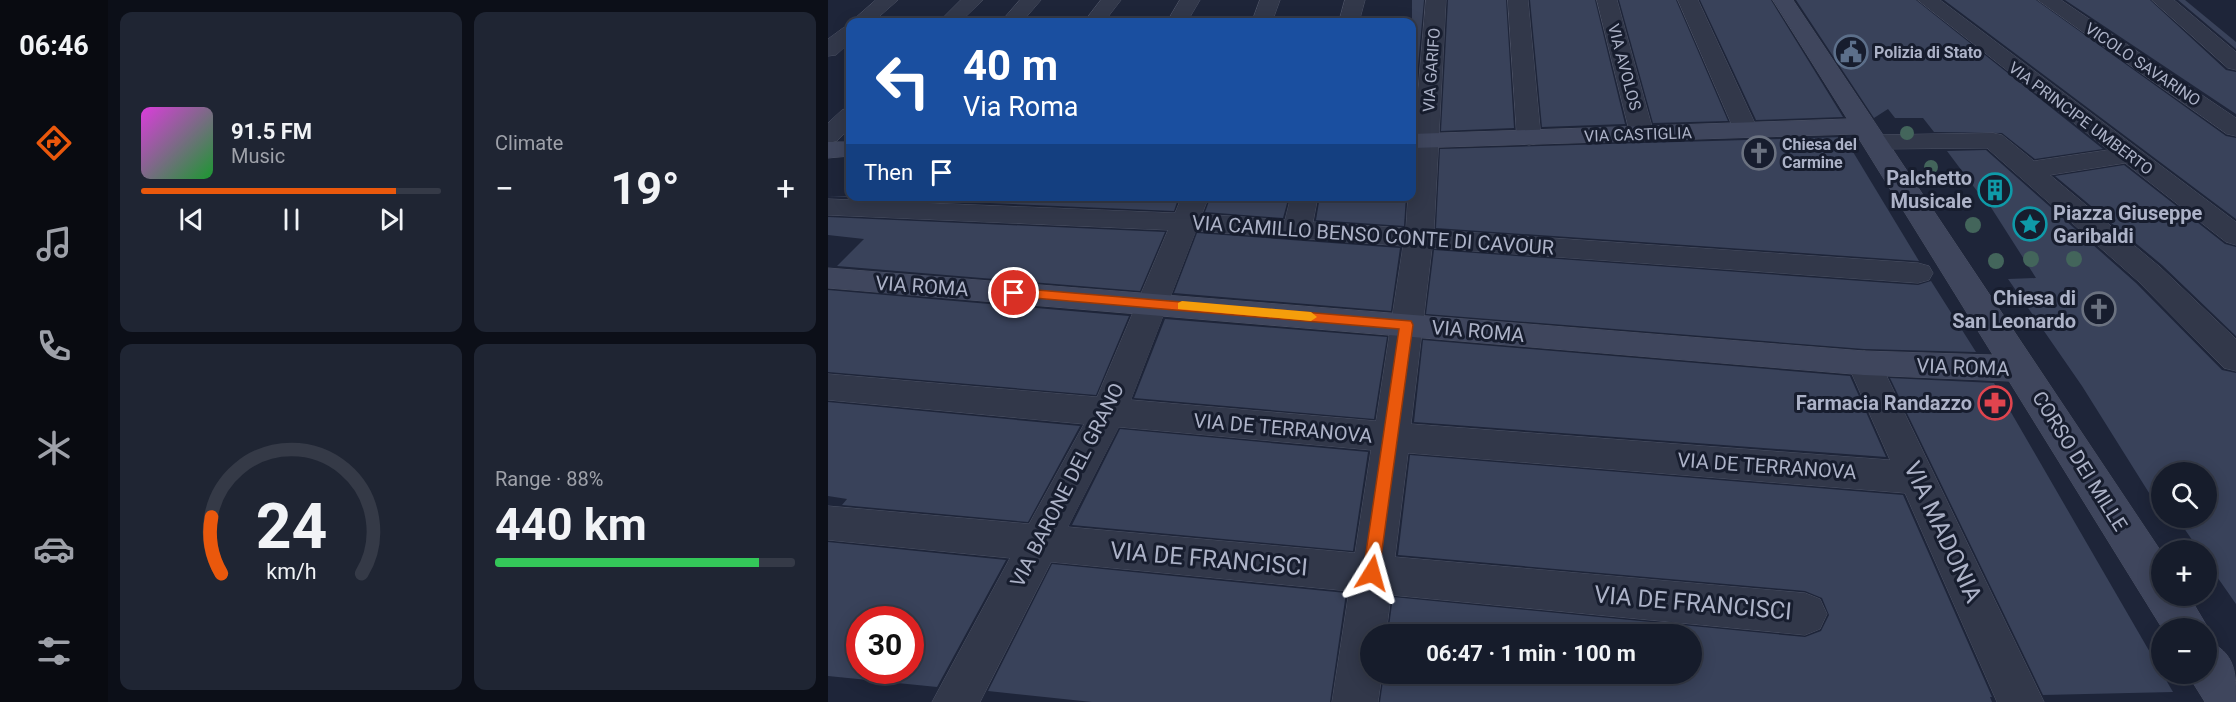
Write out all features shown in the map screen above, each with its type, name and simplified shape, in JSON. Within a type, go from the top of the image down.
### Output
[{"type":"street","points":[[866,18],[888,0]]},
{"type":"street","points":[[953,18],[973,0]]},
{"type":"street","points":[[1015,18],[1031,0]]},
{"type":"street","points":[[1097,18],[1111,0]]},
{"type":"street","points":[[1179,18],[1190,0]]},
{"type":"street","points":[[1263,18],[1270,0]]},
{"type":"street","points":[[1350,18],[1355,0]]},
{"type":"street","name":"VIA GARIFO","points":[[1355,702],[1419,238],[1419,141],[1436,0]]},
{"type":"street","points":[[1518,0],[1529,138]]},
{"type":"street","name":"VIA AVOLOS","points":[[1607,0],[1642,134]]},
{"type":"street","points":[[1688,0],[1746,130]]},
{"type":"street","name":"CORSO DEI MILLE","points":[[1783,0],[2151,573]]},
{"type":"street","name":"VIA PRINCIPE UMBERTO","points":[[1928,0],[2236,236]]},
{"type":"street","name":"VICOLO SAVARINO","points":[[2048,0],[2236,129]]},
{"type":"street","points":[[2162,0],[2236,63]]},
{"type":"street","points":[[828,50],[846,35]]},
{"type":"street","points":[[828,136],[846,119]]},
{"type":"street","name":"VIA CASTIGLIA","points":[[1419,141],[1746,130],[1870,134]]},
{"type":"street","points":[[1870,134],[1993,140],[2149,274],[2236,359]]},
{"type":"street","points":[[828,150],[846,149]]},
{"type":"street","points":[[2029,170],[2129,155]]},
{"type":"street","points":[[1297,229],[1304,201]]},
{"type":"street","name":"VIA CAMILLO BENSO CONTE DI CAVOUR","points":[[828,207],[1191,209],[1297,229],[1918,273]]},
{"type":"street","name":"VIA BARONE DEL GRANO","points":[[954,702],[1108,413],[1191,209]]},
{"type":"street","name":"VIA ROMA","points":[[828,278],[1864,363],[2022,369]]},
{"type":"street","name":"VIA MADONIA","points":[[1864,363],[2021,702]]},
{"type":"street","name":"VIA DE TERRANOVA","points":[[828,387],[1391,437],[1917,478]]},
{"type":"street","name":"VIA DE FRANCISCI","points":[[828,523],[1805,614]]},
{"type":"street","points":[[2217,679],[2232,702]]},
{"type":"building","points":[[1412,0],[1424,0],[1416,88],[1416,18],[1412,18]]},
{"type":"building","points":[[1448,0],[1506,0],[1514,128],[1441,131]]},
{"type":"building","points":[[1530,0],[1595,0],[1625,124],[1542,127]]},
{"type":"building","points":[[1619,0],[1676,0],[1728,121],[1653,123]]},
{"type":"building","points":[[1700,0],[1771,0],[1843,117],[1756,120]]},
{"type":"building","points":[[1796,0],[1916,0],[2103,149],[2035,159],[2002,133],[1934,132],[1923,118],[1895,118],[1888,109],[1874,118]]},
{"type":"building","points":[[1944,0],[2036,0],[2226,136],[2236,138],[2236,219]]},
{"type":"building","points":[[2065,0],[2150,0],[2226,70],[2236,72],[2236,114]]},
{"type":"building","points":[[2178,0],[2185,0],[2236,42],[2236,49]]},
{"type":"building","points":[[1844,137],[1919,261],[1436,228],[1440,149]]},
{"type":"building","points":[[1986,150],[2136,283],[2222,370],[2236,373],[2236,604],[2217,577],[2217,540],[2192,540],[2184,528],[2217,528],[2217,462],[2151,462],[2151,496],[2082,386],[2008,279],[2036,278],[1985,198],[1983,199],[1947,151]]},
{"type":"building","points":[[2124,165],[2225,244],[2236,247],[2236,336],[2162,265],[2055,176]]},
{"type":"building","points":[[943,201],[1177,201],[1174,211]]},
{"type":"building","points":[[1209,201],[1288,201],[1283,218],[1205,212]]},
{"type":"building","points":[[1319,201],[1406,201],[1404,226],[1316,220]]},
{"type":"building","points":[[828,217],[1165,232],[1140,291],[837,266],[864,239],[828,235]]},
{"type":"building","points":[[1197,233],[1400,248],[1391,311],[1174,293]]},
{"type":"building","points":[[1434,250],[1918,285],[1931,281],[1976,352],[1864,349],[1426,314]]},
{"type":"building","points":[[828,290],[1129,316],[1096,395],[828,372]]},
{"type":"building","points":[[1165,319],[1387,337],[1374,419],[1134,398]]},
{"type":"building","points":[[1423,340],[1850,376],[1886,457],[1414,422]]},
{"type":"building","points":[[1890,378],[1994,383],[2151,654],[2151,684],[2168,684],[2173,692],[2043,695]]},
{"type":"building","points":[[828,402],[1080,426],[1028,522],[842,505],[847,499],[828,496]]},
{"type":"building","points":[[1120,429],[1368,452],[1353,551],[1072,525]]},
{"type":"building","points":[[1410,455],[1903,495],[1992,697],[1990,697],[1992,702],[1380,702],[1383,684],[1702,684],[1702,627],[1805,637],[1821,631],[1829,615],[1822,598],[1805,591],[1398,555]]},
{"type":"building","points":[[828,542],[1006,560],[937,687],[907,684],[924,684],[924,606],[846,606],[846,678],[828,676]]},
{"type":"building","points":[[1052,564],[1346,593],[1330,702],[1092,702],[988,691]]},
{"type":"building","points":[[1393,597],[1671,624],[1389,624]]},
{"type":"slow traffic","points":[[1182,306],[1311,317]]},
{"type":"place","name":"Polizia di Stato","points":[[1851,52]]},
{"type":"place","name":"Chiesa del Carmine","points":[[1759,153]]},
{"type":"place","name":"Palchetto Musicale","points":[[1995,190]]},
{"type":"place","name":"Piazza Giuseppe Garibaldi","points":[[2030,224]]},
{"type":"place","name":"Chiesa di San Leonardo","points":[[2099,309]]},
{"type":"place","name":"Farmacia Randazzo","points":[[1995,403]]},
{"type":"route","points":[[1014,293],[1406,325],[1372,573]]}]
